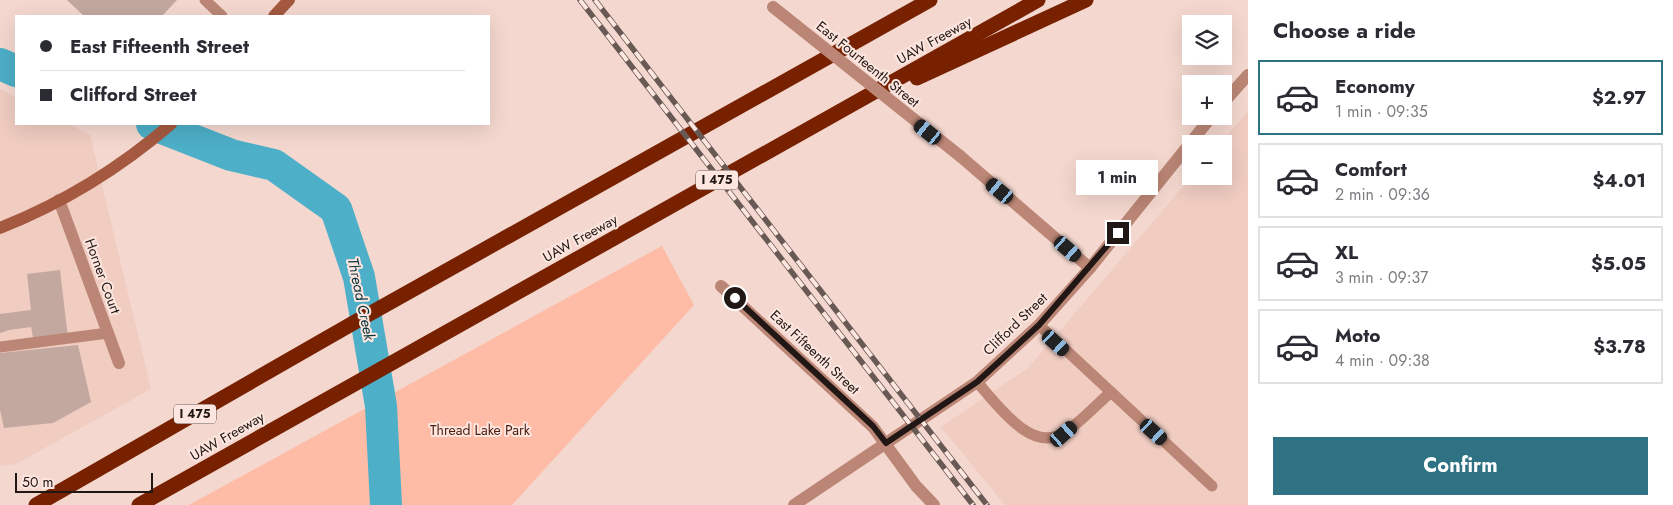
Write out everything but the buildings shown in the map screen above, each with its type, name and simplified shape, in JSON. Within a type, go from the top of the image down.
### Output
[{"type":"highway","points":[[805,71],[911,0]]},
{"type":"highway","name":"I 475","points":[[36,505],[355,322],[930,0]]},
{"type":"highway","name":"UAW Freeway","points":[[139,505],[1038,0]]},
{"type":"highway","points":[[812,127],[1086,0]]},
{"type":"main road","points":[[275,15],[289,0]]},
{"type":"main road","points":[[0,228],[59,200],[139,151],[170,125]]},
{"type":"street","name":"East Fourteenth Street","points":[[769,4],[960,156],[1090,268]]},
{"type":"street","points":[[1232,93],[1248,75]]},
{"type":"street","name":"Clifford Street","points":[[794,505],[977,382],[1039,325],[1090,268],[1205,125]]},
{"type":"street","name":"Horner Court","points":[[59,200],[119,363]]},
{"type":"street","name":"East Fifteenth Street","points":[[721,286],[873,426],[916,486],[934,505]]},
{"type":"lane","points":[[205,0],[221,15]]},
{"type":"lane","points":[[1039,325],[1212,486]]},
{"type":"lane","points":[[0,347],[108,333]]},
{"type":"lane","points":[[977,382],[1004,412],[1027,433],[1048,438],[1064,434],[1111,392]]},
{"type":"shaded area","points":[[0,89],[15,96],[15,125],[71,125],[90,135],[151,389],[16,464],[0,466]]},
{"type":"shaded area","points":[[1248,111],[1248,505],[1005,505],[941,427],[1028,368],[1184,185],[1232,185],[1232,135],[1228,135]]},
{"type":"green space","name":"Thread Lake Park","points":[[662,246],[694,305],[512,505],[189,505]]},
{"type":"waterway","name":"Thread Creek","points":[[0,64],[15,71]]},
{"type":"waterway","name":"Thread Creek","points":[[155,125],[231,155],[274,165],[336,209],[359,277],[381,406],[386,505]]},
{"type":"railway","points":[[580,0],[973,505]]},
{"type":"railway","points":[[595,0],[987,505]]},
{"type":"route","points":[[735,298],[873,426],[886,443],[977,382],[1039,325],[1090,268],[1118,233]]}]
